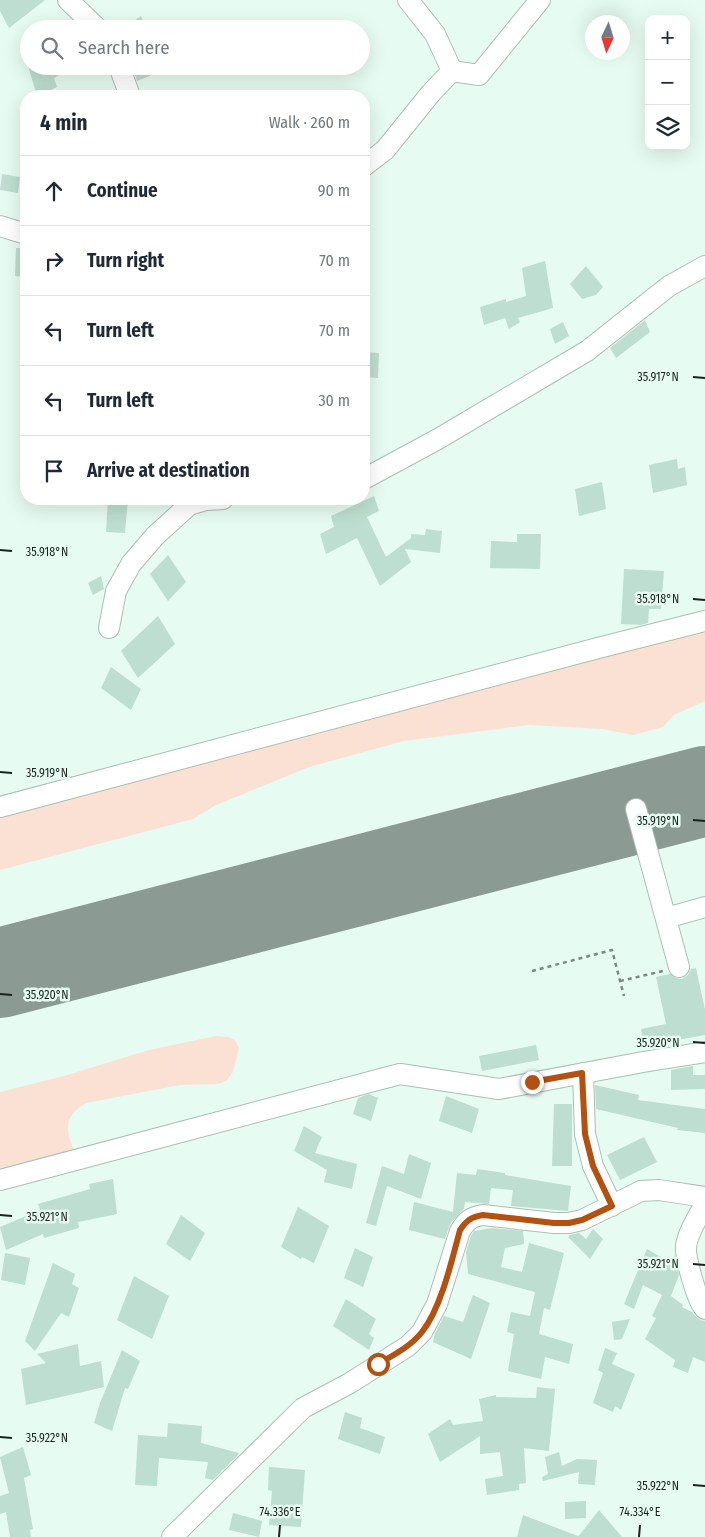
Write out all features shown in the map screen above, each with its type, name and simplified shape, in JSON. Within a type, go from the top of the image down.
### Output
[{"type":"street","points":[[68,0],[89,20]]},
{"type":"street","points":[[408,0],[435,34],[452,71]]},
{"type":"street","points":[[452,71],[479,75],[540,0]]},
{"type":"street","points":[[370,161],[385,150],[431,93],[452,71]]},
{"type":"street","points":[[122,75],[128,90]]},
{"type":"street","points":[[0,226],[20,232]]},
{"type":"street","points":[[370,476],[438,439],[587,351],[669,286],[705,266]]},
{"type":"street","points":[[109,628],[116,591],[131,564],[155,536],[190,505]]},
{"type":"street","points":[[0,807],[588,650],[705,621]]},
{"type":"street","points":[[636,808],[679,967]]},
{"type":"street","points":[[666,918],[705,907]]},
{"type":"street","points":[[0,1180],[400,1074],[499,1089],[705,1052]]},
{"type":"street","points":[[582,1073],[585,1134],[593,1166],[612,1206]]},
{"type":"street","points":[[172,1537],[303,1408],[350,1383],[408,1346],[422,1332],[437,1304],[460,1230],[467,1220],[473,1216],[483,1215],[569,1223],[582,1220],[641,1191],[649,1190],[705,1197]]},
{"type":"street","points":[[705,1204],[690,1234],[686,1252],[699,1301],[705,1309]]},
{"type":"path","points":[[532,972],[612,950],[624,996]]},
{"type":"path","points":[[620,981],[679,967]]},
{"type":"shaded area","points":[[705,628],[705,701],[674,715],[663,727],[633,735],[603,729],[529,725],[404,741],[309,767],[214,806],[193,819],[0,870],[0,809]]},
{"type":"shaded area","points":[[216,1036],[235,1040],[239,1048],[233,1072],[226,1081],[218,1084],[180,1085],[86,1103],[74,1112],[68,1123],[69,1135],[74,1150],[0,1168],[0,1092],[64,1076],[149,1050]]},
{"type":"building","points":[[0,0],[45,0],[9,28],[0,11]]},
{"type":"building","points":[[31,75],[59,75],[54,78],[57,87],[50,90],[35,90]]},
{"type":"building","points":[[135,75],[152,75],[137,81]]},
{"type":"building","points":[[2,174],[20,177],[18,193],[0,190]]},
{"type":"building","points":[[16,248],[20,248],[20,276],[15,276]]},
{"type":"building","points":[[545,261],[553,308],[518,318],[520,322],[509,329],[505,318],[484,325],[480,307],[506,299],[506,302],[526,296],[522,268]]},
{"type":"building","points":[[586,266],[603,287],[596,295],[582,299],[570,284]]},
{"type":"building","points":[[645,320],[650,332],[616,358],[610,348]]},
{"type":"building","points":[[563,322],[569,336],[555,344],[550,329]]},
{"type":"building","points":[[370,352],[379,353],[378,378],[370,377]]},
{"type":"building","points":[[677,459],[678,469],[685,467],[687,485],[653,493],[649,465]]},
{"type":"building","points":[[602,482],[606,509],[579,516],[575,489]]},
{"type":"building","points":[[374,496],[379,511],[367,517],[386,557],[411,538],[411,534],[425,535],[426,529],[442,531],[440,553],[405,549],[411,562],[380,586],[357,538],[326,554],[320,534],[334,527],[331,516],[355,505],[370,505],[370,498]]},
{"type":"building","points":[[108,505],[127,505],[125,533],[106,532]]},
{"type":"building","points":[[517,534],[541,534],[540,569],[490,568],[491,541],[517,542]]},
{"type":"building","points":[[168,555],[186,582],[168,601],[150,574]]},
{"type":"building","points":[[624,569],[664,571],[661,609],[649,609],[648,623],[641,625],[621,624]]},
{"type":"building","points":[[101,576],[104,589],[93,595],[88,583]]},
{"type":"building","points":[[158,616],[175,644],[138,678],[121,651]]},
{"type":"building","points":[[111,667],[141,689],[131,710],[101,688]]},
{"type":"building","points":[[696,968],[705,1010],[705,1035],[644,1046],[641,1029],[666,1024],[656,977],[670,974],[682,979],[688,975],[691,969]]},
{"type":"building","points":[[536,1045],[539,1060],[482,1071],[479,1056]]},
{"type":"building","points":[[693,1066],[693,1075],[705,1075],[705,1089],[671,1090],[671,1070]]},
{"type":"building","points":[[595,1085],[639,1095],[638,1100],[705,1109],[705,1133],[677,1130],[678,1128],[596,1109]]},
{"type":"building","points":[[369,1094],[378,1098],[371,1121],[353,1114],[358,1098]]},
{"type":"building","points":[[446,1096],[479,1109],[472,1133],[439,1121]]},
{"type":"building","points":[[554,1104],[572,1104],[572,1166],[552,1166]]},
{"type":"building","points":[[304,1126],[322,1137],[315,1153],[357,1164],[352,1189],[324,1182],[327,1170],[294,1151]]},
{"type":"building","points":[[644,1137],[657,1162],[620,1180],[607,1155]]},
{"type":"building","points":[[409,1154],[431,1163],[421,1199],[387,1186],[376,1226],[366,1223],[382,1166],[404,1174]]},
{"type":"building","points":[[477,1169],[571,1186],[568,1211],[511,1206],[513,1190],[491,1188],[489,1204],[465,1202],[464,1209],[450,1224],[445,1239],[409,1230],[414,1202],[453,1212],[457,1173],[476,1175]]},
{"type":"building","points":[[113,1179],[117,1214],[78,1222],[79,1228],[44,1238],[43,1234],[6,1250],[0,1227],[40,1210],[38,1204],[90,1189],[89,1184]]},
{"type":"building","points":[[298,1207],[329,1226],[314,1263],[302,1257],[301,1259],[281,1247]]},
{"type":"building","points":[[181,1215],[205,1233],[190,1261],[166,1244]]},
{"type":"building","points":[[492,1228],[523,1231],[524,1244],[505,1248],[501,1267],[522,1272],[529,1243],[564,1253],[550,1310],[544,1308],[539,1334],[573,1344],[569,1364],[545,1357],[541,1379],[508,1371],[514,1334],[507,1332],[511,1312],[530,1316],[535,1292],[468,1274],[466,1252],[471,1236],[474,1231]]},
{"type":"building","points":[[593,1229],[603,1239],[590,1259],[568,1237],[579,1233],[586,1239]]},
{"type":"building","points":[[355,1248],[373,1257],[363,1287],[344,1278]]},
{"type":"building","points":[[647,1249],[671,1263],[675,1255],[679,1275],[671,1296],[683,1305],[682,1307],[692,1312],[700,1320],[705,1321],[705,1362],[693,1357],[688,1373],[673,1367],[675,1360],[645,1339],[656,1318],[652,1316],[662,1295],[643,1285],[634,1309],[624,1304]]},
{"type":"building","points":[[5,1253],[30,1258],[25,1285],[1,1280]]},
{"type":"building","points":[[53,1263],[75,1274],[72,1284],[79,1288],[69,1317],[61,1313],[35,1351],[25,1341]]},
{"type":"building","points":[[134,1276],[169,1296],[152,1339],[117,1320]]},
{"type":"building","points":[[473,1295],[490,1303],[471,1359],[433,1342],[435,1333],[444,1316],[463,1322]]},
{"type":"building","points":[[346,1299],[376,1319],[369,1334],[374,1338],[369,1350],[333,1326]]},
{"type":"building","points":[[630,1319],[622,1339],[614,1340],[612,1322]]},
{"type":"building","points":[[78,1344],[80,1366],[101,1361],[104,1387],[26,1405],[21,1369],[46,1363],[37,1354]]},
{"type":"building","points":[[605,1348],[617,1353],[612,1364],[635,1374],[621,1410],[615,1406],[613,1412],[593,1403],[603,1373],[598,1370]]},
{"type":"building","points":[[122,1350],[140,1361],[128,1389],[125,1388],[112,1431],[94,1423],[100,1403]]},
{"type":"building","points":[[537,1387],[555,1389],[549,1451],[524,1448],[526,1483],[519,1484],[519,1490],[487,1495],[485,1479],[503,1476],[500,1452],[480,1454],[480,1436],[440,1462],[428,1434],[450,1419],[453,1425],[483,1421],[479,1399],[496,1395],[496,1397],[536,1398]]},
{"type":"building","points":[[345,1412],[362,1418],[360,1428],[385,1437],[380,1454],[338,1439]]},
{"type":"building","points":[[168,1423],[202,1426],[201,1443],[239,1453],[213,1480],[205,1478],[208,1462],[159,1458],[157,1486],[135,1485],[138,1435],[167,1437]]},
{"type":"building","points":[[23,1447],[31,1475],[24,1478],[33,1529],[30,1530],[31,1537],[10,1537],[6,1512],[0,1514],[0,1496],[9,1493],[0,1457]]},
{"type":"building","points":[[559,1452],[562,1466],[577,1459],[597,1460],[595,1485],[578,1484],[579,1472],[543,1481],[542,1477],[548,1474],[545,1457]]},
{"type":"building","points":[[269,1467],[305,1470],[301,1527],[269,1525],[272,1491],[268,1490]]},
{"type":"building","points":[[586,1501],[586,1518],[565,1519],[565,1502]]},
{"type":"building","points":[[599,1510],[622,1537],[578,1537]]},
{"type":"building","points":[[233,1513],[262,1521],[259,1537],[229,1530]]},
{"type":"building","points":[[523,1515],[578,1536],[578,1537],[517,1537]]},
{"type":"runway","points":[[0,973],[705,791]]},
{"type":"route","points":[[378,1364],[408,1346],[422,1332],[437,1304],[460,1230],[467,1220],[473,1216],[483,1215],[569,1223],[582,1220],[612,1206],[593,1166],[585,1134],[582,1073],[532,1082]]}]
